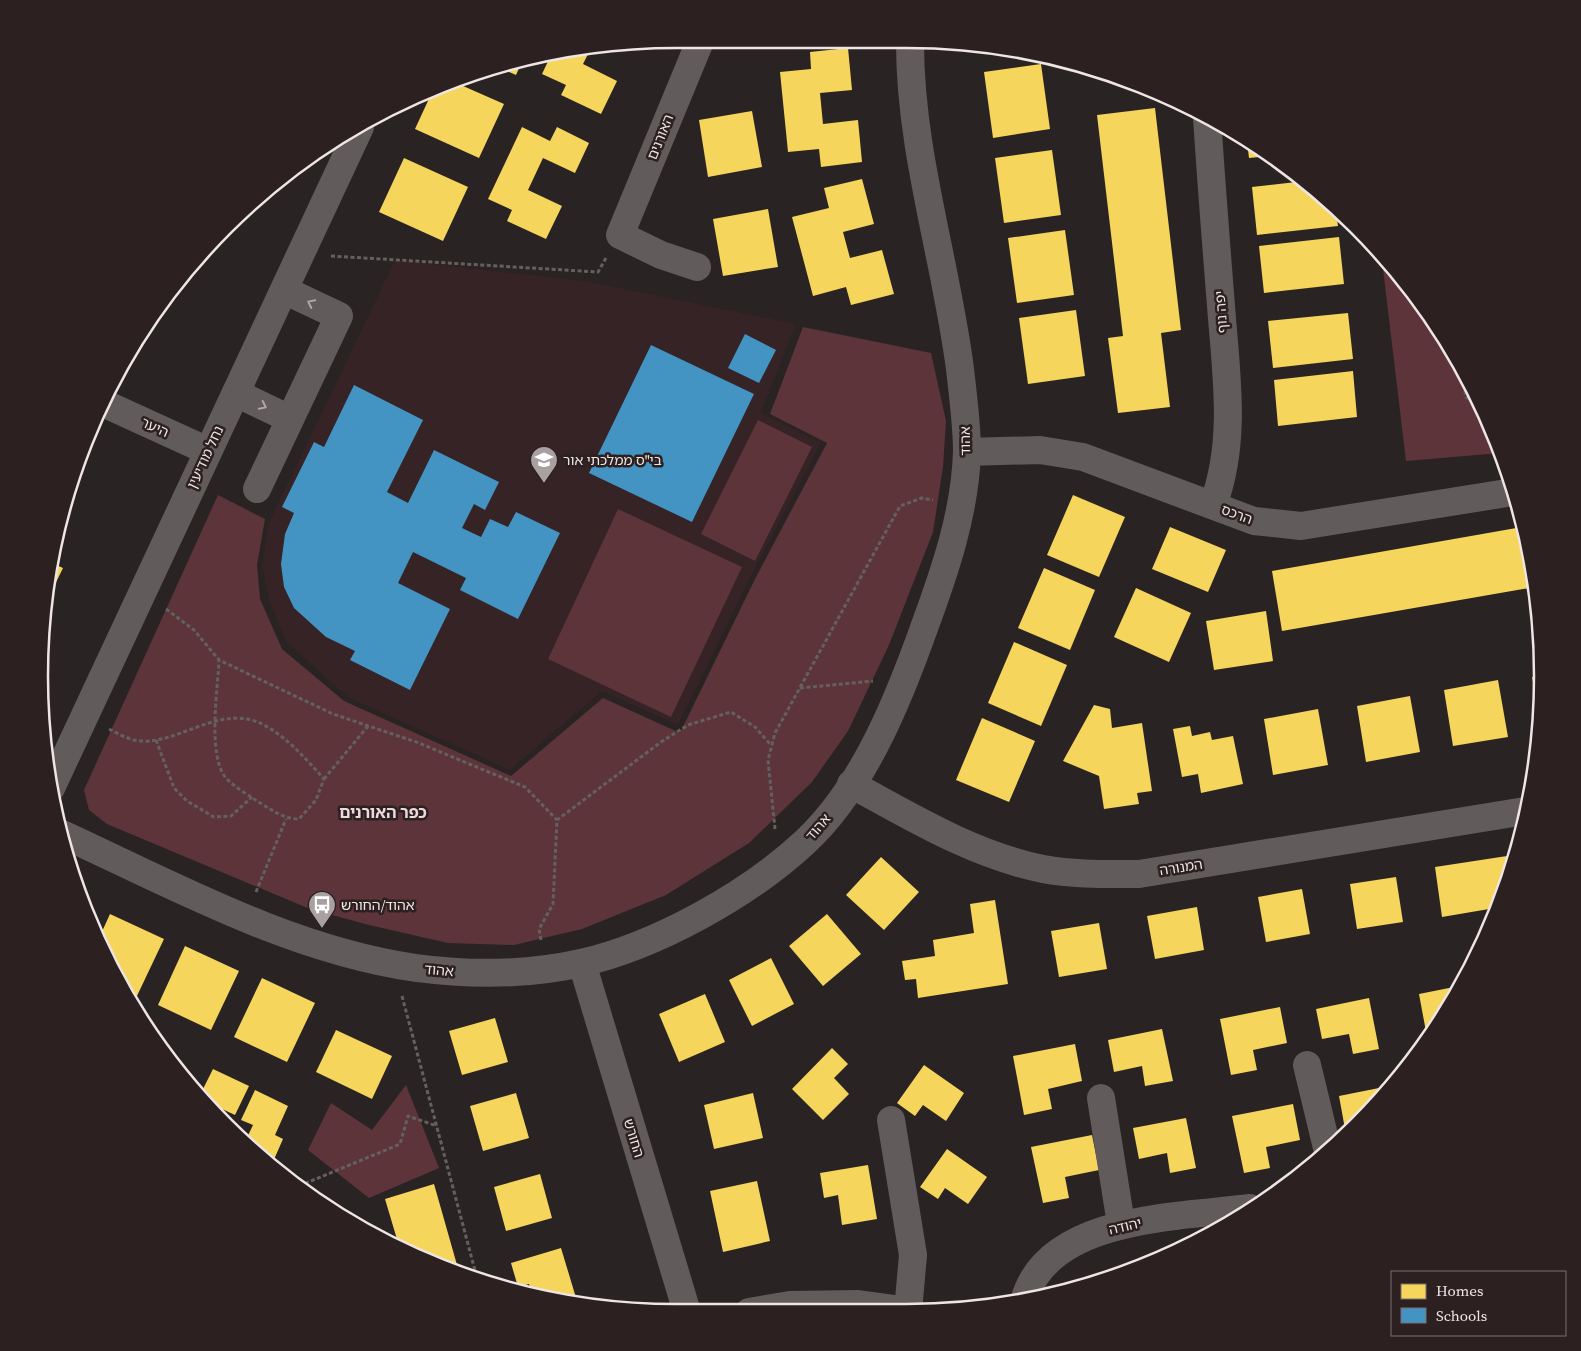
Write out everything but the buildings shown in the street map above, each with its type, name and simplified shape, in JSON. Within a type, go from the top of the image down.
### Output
[{"type":"street","name":"האורנים","points":[[620,235],[696,48]]},
{"type":"street","name":"אהוד","points":[[69,837],[246,917],[358,958],[419,968],[479,973],[582,963],[645,942],[697,918],[755,881],[806,842],[864,765],[906,678],[950,556],[961,503],[967,452],[963,394],[954,328],[917,137],[910,48]]},
{"type":"street","name":"יפה נוף","points":[[1208,125],[1227,395],[1228,447],[1222,480],[1213,506]]},
{"type":"street","name":"נחל מודיעין","points":[[56,777],[356,135]]},
{"type":"street","points":[[620,235],[661,255],[698,267]]},
{"type":"street","points":[[257,489],[339,316],[284,290]]},
{"type":"street","points":[[236,393],[290,419]]},
{"type":"street","name":"היער","points":[[109,406],[208,451]]},
{"type":"street","name":"הרכס","points":[[967,452],[1040,450],[1083,457],[1254,521],[1301,526],[1506,493]]},
{"type":"street","name":"המנורה","points":[[851,784],[946,836],[993,855],[1043,869],[1086,874],[1139,874],[1518,811]]},
{"type":"street","name":"החורש","points":[[582,963],[685,1304]]},
{"type":"street","points":[[1307,1066],[1326,1143]]},
{"type":"street","points":[[1101,1098],[1121,1224]]},
{"type":"street","points":[[891,1120],[914,1254],[910,1304]]},
{"type":"street","name":"יהודה","points":[[1027,1291],[1031,1281],[1048,1260],[1078,1240],[1121,1224],[1235,1210]]},
{"type":"path","points":[[300,255],[598,272],[620,235]]},
{"type":"path","points":[[779,862],[768,760],[775,733],[900,506],[922,498],[961,503]]},
{"type":"path","points":[[142,593],[194,630],[219,660],[334,714],[419,743],[525,787],[557,820],[553,904],[540,929],[544,968]]},
{"type":"path","points":[[219,660],[216,720],[217,760],[225,777],[286,819],[299,819],[316,800],[324,779],[368,726]]},
{"type":"path","points":[[799,688],[906,678]]},
{"type":"path","points":[[557,820],[661,742],[688,725],[731,712],[755,727],[772,746]]},
{"type":"path","points":[[84,718],[134,740],[156,740],[216,720],[244,719],[263,725],[296,748],[324,779]]},
{"type":"path","points":[[156,740],[174,788],[187,801],[214,818],[230,816],[252,797]]},
{"type":"path","points":[[246,917],[286,819]]},
{"type":"path","points":[[393,964],[475,1270]]},
{"type":"path","points":[[306,1183],[400,1144],[408,1116],[437,1127]]},
{"type":"shaded area","name":"בי\"ס ממלכתי אור","points":[[395,260],[585,281],[796,324],[761,413],[821,443],[748,582],[678,725],[602,691],[510,770],[349,698],[286,642],[269,600],[262,567],[268,525]]},
{"type":"shaded area","points":[[1383,267],[1428,327],[1449,362],[1469,398],[1493,454],[1406,461]]},
{"type":"shaded area","points":[[803,327],[931,353],[946,421],[943,467],[933,532],[889,645],[848,731],[812,782],[749,843],[666,895],[582,929],[514,945],[448,943],[310,909],[107,824],[89,810],[84,790],[218,495],[265,519],[257,565],[260,599],[282,649],[344,701],[511,776],[603,698],[680,733],[755,579],[827,443],[770,414]]},
{"type":"shaded area","points":[[758,420],[812,447],[755,561],[701,534]]},
{"type":"shaded area","points":[[618,509],[742,567],[671,717],[548,659]]},
{"type":"shaded area","points":[[406,1085],[439,1168],[369,1198],[308,1150],[331,1103],[372,1130]]},
{"type":"place","name":"בי\"ס ממלכתי אור","points":[[544,484]]},
{"type":"place","name":"אהוד/החורש","points":[[322,929]]},
{"type":"district","name":"כפר האורנים","points":[[383,812]]}]
